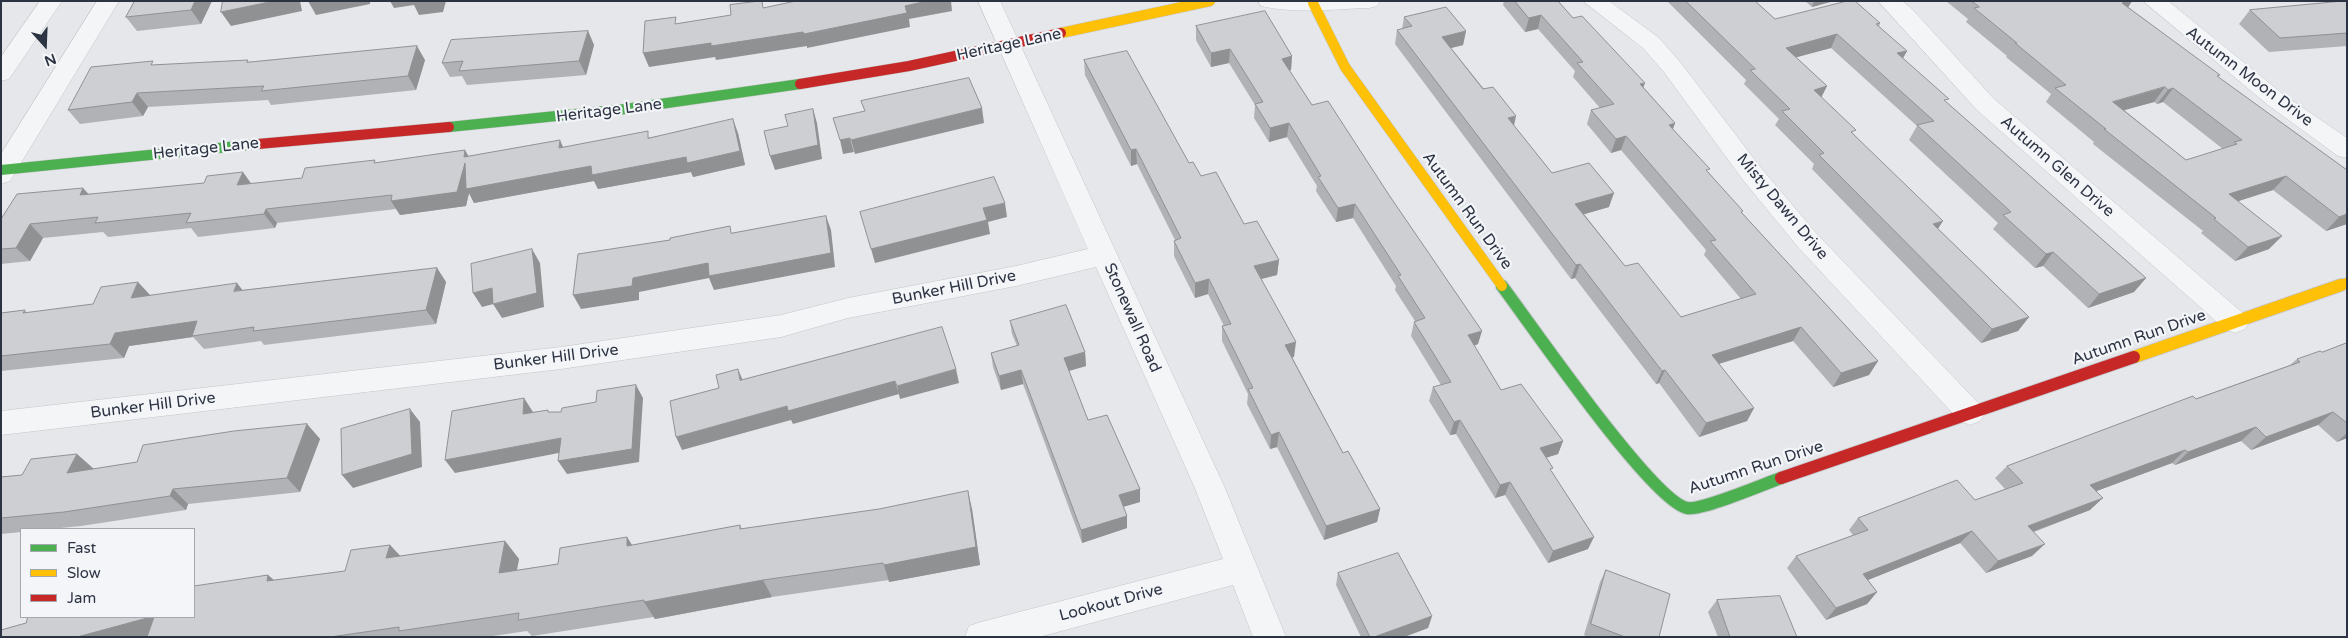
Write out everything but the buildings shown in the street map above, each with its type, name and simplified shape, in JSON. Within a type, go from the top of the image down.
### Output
[{"type":"street","points":[[1,74],[51,1]]},
{"type":"street","points":[[2,172],[108,1]]},
{"type":"street","name":"Stonewall Road","points":[[989,1],[1209,486],[1270,637]]},
{"type":"street","name":"Heritage Lane","points":[[2,172],[324,137],[548,118],[697,100],[909,66],[1210,1]]},
{"type":"street","points":[[1269,1],[1313,3],[1369,1]]},
{"type":"street","name":"Misty Dawn Drive","points":[[1594,1],[1651,43],[1672,67],[1752,174],[1807,240],[1970,413]]},
{"type":"street","name":"Autumn Glen Drive","points":[[1889,1],[1904,14],[1986,104],[2234,322]]},
{"type":"street","name":"Autumn Moon Drive","points":[[2154,1],[2276,100],[2347,150]]},
{"type":"street","name":"Autumn Run Drive","points":[[1313,3],[1345,67],[1429,187],[1605,425],[1658,489],[1673,501],[1687,508],[1701,506],[2347,283]]},
{"type":"street","name":"Bunker Hill Drive","points":[[1,424],[561,358],[771,327],[848,308],[1016,276],[1104,255]]},
{"type":"street","name":"Lookout Drive","points":[[980,637],[1242,568]]},
{"type":"traffic: fast","points":[[449,127],[625,109],[800,84]]},
{"type":"traffic: fast","points":[[1,170],[258,144]]},
{"type":"traffic: fast","points":[[1502,286],[1605,425],[1658,489],[1673,501],[1687,508],[1701,506],[1781,478]]},
{"type":"traffic: slow","points":[[1061,33],[1210,1]]},
{"type":"traffic: slow","points":[[1313,3],[1345,67],[1502,286]]},
{"type":"traffic: slow","points":[[2134,357],[2347,283]]},
{"type":"traffic: jam","points":[[800,84],[909,66],[1061,33]]},
{"type":"traffic: jam","points":[[258,144],[449,127]]},
{"type":"traffic: jam","points":[[1781,478],[2134,357]]}]
